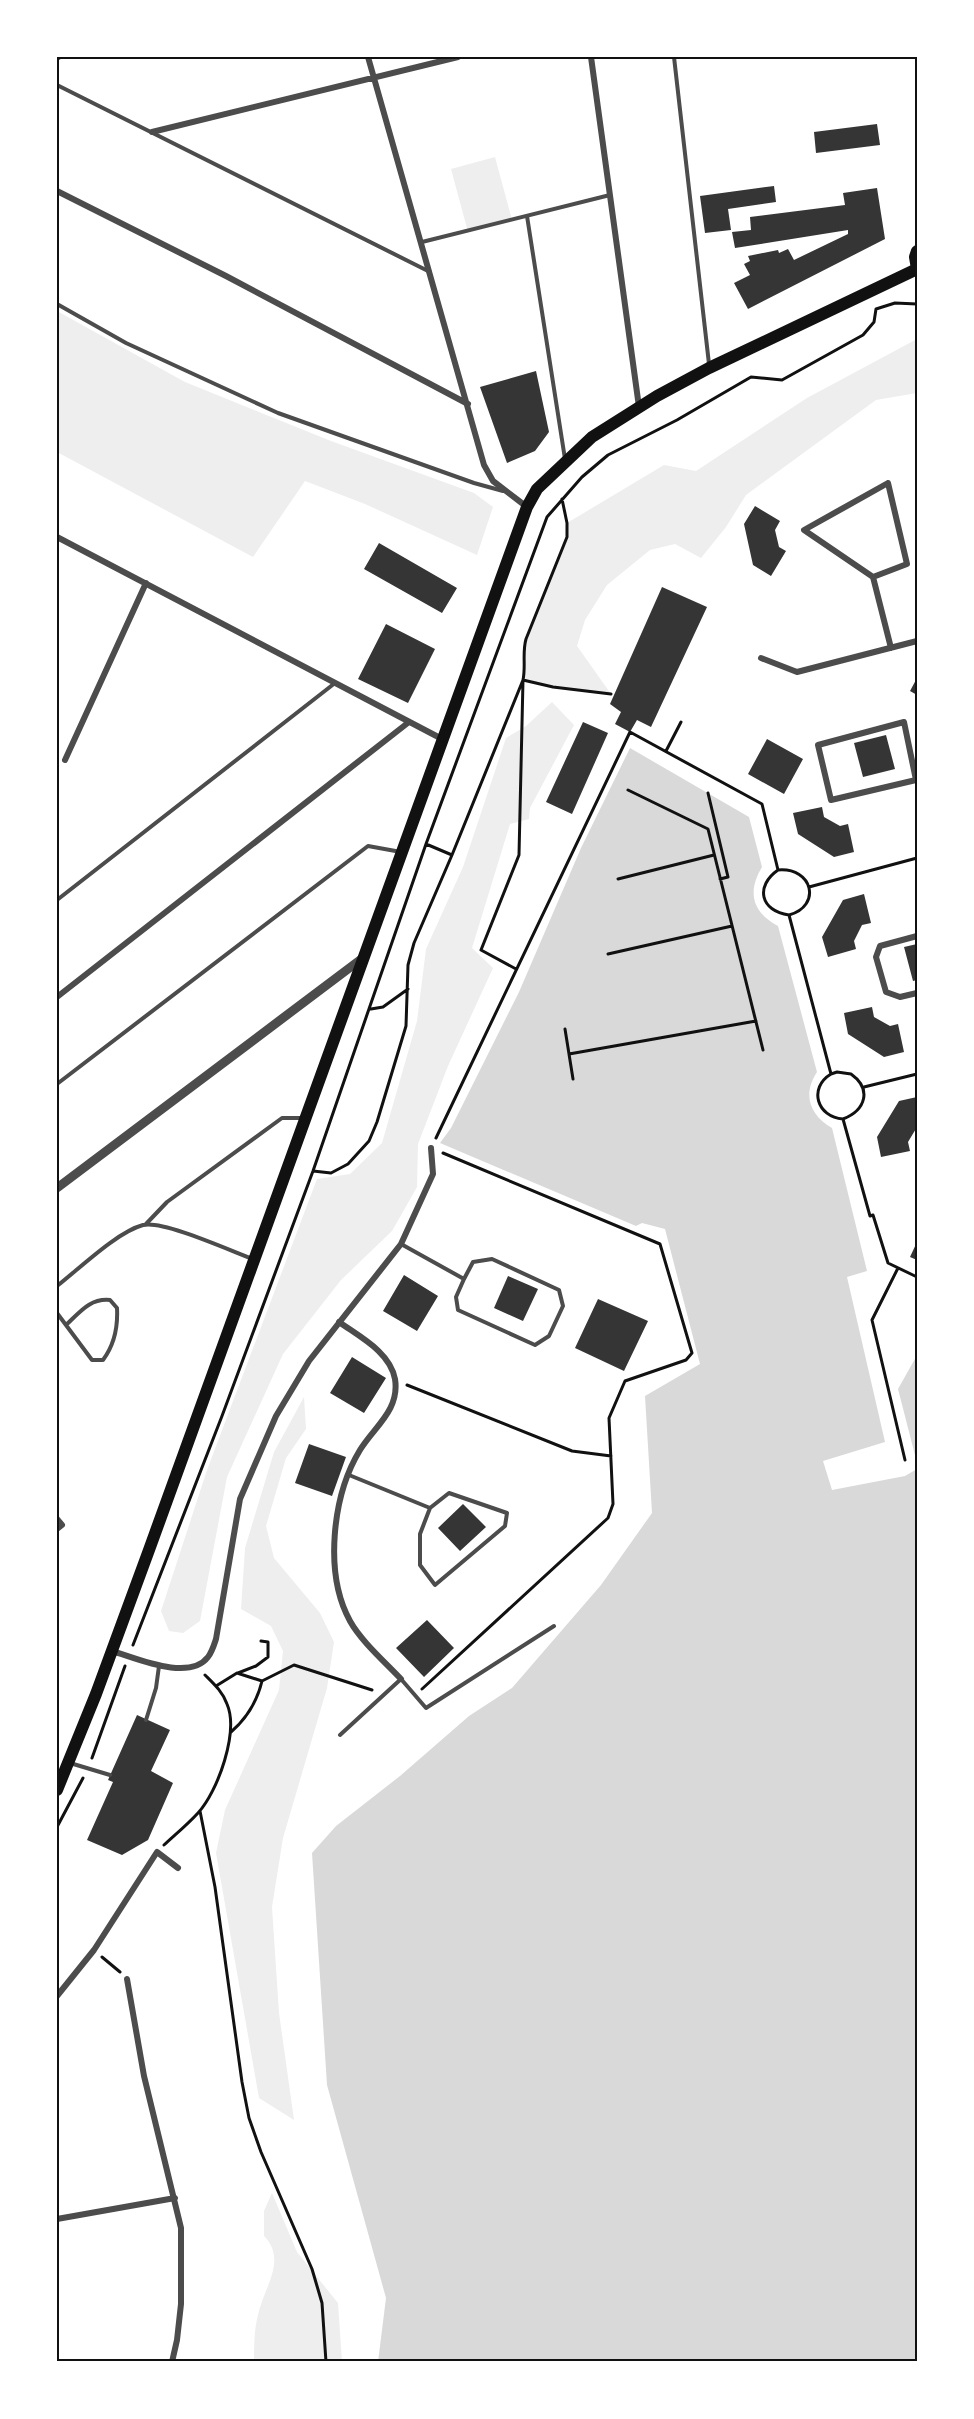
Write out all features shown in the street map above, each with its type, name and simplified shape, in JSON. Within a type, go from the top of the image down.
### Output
[{"type":"main road","points":[[57,1790],[112,1651],[527,507],[537,489],[592,437],[639,408],[709,368],[917,269],[915,257],[917,250]]},
{"type":"street","points":[[368,57],[484,465],[493,481],[527,507]]},
{"type":"street","points":[[152,132],[459,57]]},
{"type":"street","points":[[591,57],[639,408]]},
{"type":"street","points":[[57,191],[226,276],[468,404]]},
{"type":"street","points":[[873,577],[907,564],[888,483],[804,530],[873,577],[891,648]]},
{"type":"street","points":[[57,537],[444,740]]},
{"type":"street","points":[[64,760],[146,583]]},
{"type":"street","points":[[761,658],[797,672],[917,641]]},
{"type":"street","points":[[57,997],[409,722]]},
{"type":"street","points":[[904,722],[915,766],[916,780],[831,800],[818,745],[904,722]]},
{"type":"street","points":[[917,936],[880,946],[876,957],[886,992],[900,997],[917,993]]},
{"type":"street","points":[[57,1188],[364,957]]},
{"type":"street","points":[[112,1651],[178,1669],[196,1666],[208,1658],[216,1639],[240,1499],[276,1416],[309,1361],[401,1244],[433,1174],[431,1148]]},
{"type":"street","points":[[339,1322],[374,1347],[389,1363],[395,1379],[395,1395],[388,1414],[359,1451],[338,1506],[334,1538],[338,1587],[342,1605],[352,1623],[401,1679]]},
{"type":"street","points":[[57,1519],[62,1525],[57,1529]]},
{"type":"street","points":[[57,1996],[94,1950],[156,1852],[178,1868]]},
{"type":"street","points":[[127,1979],[144,2076],[181,2228],[183,2271],[177,2340],[172,2362]]},
{"type":"street","points":[[57,2219],[175,2198]]},
{"type":"lane","points":[[674,57],[709,368]]},
{"type":"lane","points":[[57,85],[431,273]]},
{"type":"lane","points":[[422,242],[609,195]]},
{"type":"lane","points":[[527,216],[565,462]]},
{"type":"lane","points":[[57,304],[126,343],[278,413],[474,483],[509,492]]},
{"type":"lane","points":[[57,900],[334,682]]},
{"type":"lane","points":[[57,1084],[368,846],[403,852]]},
{"type":"lane","points":[[57,1286],[126,1232],[146,1224],[167,1202],[282,1118],[306,1118]]},
{"type":"lane","points":[[146,1224],[180,1231],[255,1260]]},
{"type":"lane","points":[[401,1244],[464,1279]]},
{"type":"lane","points":[[492,1258],[559,1290],[562,1306],[549,1336],[534,1345],[458,1310],[456,1297],[464,1279],[473,1262],[492,1258]]},
{"type":"lane","points":[[57,1313],[92,1360],[103,1360],[115,1336],[117,1308],[110,1300],[99,1299],[88,1305],[66,1325]]},
{"type":"lane","points":[[349,1475],[430,1508]]},
{"type":"lane","points":[[449,1493],[507,1513],[505,1526],[435,1585],[420,1565],[420,1534],[430,1508],[449,1493]]},
{"type":"lane","points":[[340,1735],[401,1679],[426,1708],[554,1626]]},
{"type":"lane","points":[[147,1720],[156,1688],[159,1665]]},
{"type":"lane","points":[[70,1762],[110,1775]]},
{"type":"path","points":[[57,1827],[89,1768],[129,1656],[222,1416],[313,1171],[426,844],[547,517],[582,477],[608,455],[677,420],[752,377],[782,380],[863,335],[874,322],[876,309],[895,303],[917,304]]},
{"type":"path","points":[[516,969],[481,950],[519,855],[524,647],[525,639],[567,537],[567,523],[562,499]]},
{"type":"path","points":[[523,680],[553,687],[610,694]]},
{"type":"path","points":[[313,1171],[331,1173],[348,1164],[369,1141],[406,1026],[408,965],[414,944],[523,680]]},
{"type":"path","points":[[666,751],[681,722]]},
{"type":"path","points":[[412,1693],[421,1690],[608,1518],[613,1504],[609,1418],[625,1382],[686,1360],[692,1353],[660,1244],[431,1148],[630,732],[762,804],[778,870]]},
{"type":"path","points":[[628,790],[708,829],[763,1050]]},
{"type":"path","points":[[708,793],[728,877],[720,879]]},
{"type":"path","points":[[426,844],[452,855]]},
{"type":"path","points":[[618,879],[714,855]]},
{"type":"path","points":[[809,887],[917,858]]},
{"type":"path","points":[[778,870],[796,871],[809,887],[807,901],[802,909],[789,915],[772,910],[763,893],[766,882],[778,870]]},
{"type":"path","points":[[789,915],[831,1074]]},
{"type":"path","points":[[608,954],[732,926]]},
{"type":"path","points":[[370,1010],[383,1007],[408,989]]},
{"type":"path","points":[[569,1054],[756,1021]]},
{"type":"path","points":[[565,1029],[573,1079]]},
{"type":"path","points":[[837,1072],[850,1074],[863,1088],[864,1098],[854,1115],[843,1119],[835,1118],[825,1113],[818,1103],[820,1083],[831,1074],[837,1072]]},
{"type":"path","points":[[863,1088],[917,1074]]},
{"type":"path","points":[[843,1119],[870,1216],[873,1215],[888,1263],[917,1276]]},
{"type":"path","points":[[898,1268],[872,1320],[905,1460]]},
{"type":"path","points":[[395,1379],[572,1451],[611,1456]]},
{"type":"path","points":[[216,1686],[237,1673],[256,1666],[268,1657],[268,1642],[261,1641]]},
{"type":"path","points":[[231,1732],[253,1707],[262,1682],[294,1665],[385,1694]]},
{"type":"path","points":[[156,1852],[200,1811],[225,1759],[231,1732],[231,1717],[227,1702],[216,1686],[196,1666]]},
{"type":"path","points":[[237,1673],[262,1682]]},
{"type":"path","points":[[200,1811],[214,1887],[249,2118],[261,2152],[312,2269],[322,2303],[326,2362]]},
{"type":"path","points":[[94,1950],[127,1979]]},
{"type":"shaded area","points":[[495,157],[512,220],[468,232],[451,169]]},
{"type":"shaded area","points":[[57,311],[185,382],[331,441],[474,493],[493,507],[477,555],[365,504],[305,481],[253,557],[57,452]]},
{"type":"shaded area","points":[[917,339],[917,393],[876,400],[746,495],[726,527],[701,558],[675,544],[650,550],[607,585],[585,620],[577,646],[611,694],[553,687],[523,680],[524,647],[567,537],[567,523],[664,465],[696,471],[807,398]]},
{"type":"shaded area","points":[[552,702],[574,725],[530,808],[529,819],[510,824],[472,948],[493,968],[448,1066],[418,1144],[417,1187],[392,1231],[341,1280],[283,1354],[227,1477],[200,1621],[183,1633],[169,1631],[161,1611],[207,1470],[317,1179],[350,1174],[382,1143],[417,1021],[426,949],[463,867],[506,738],[526,726]]},
{"type":"shaded area","points":[[630,748],[749,817],[762,867],[755,885],[755,901],[762,914],[778,926],[817,1072],[810,1089],[811,1104],[818,1117],[832,1128],[867,1271],[847,1277],[885,1442],[823,1461],[832,1490],[905,1476],[917,1469],[917,2362],[378,2362],[386,2298],[327,2085],[312,1853],[336,1826],[400,1776],[469,1716],[512,1688],[601,1585],[652,1513],[645,1396],[700,1364],[665,1229],[642,1223],[636,1226],[440,1143],[451,1128],[519,992],[581,848]]},
{"type":"shaded area","points":[[917,1357],[917,1463],[898,1389]]},
{"type":"shaded area","points":[[304,1397],[306,1429],[286,1458],[266,1526],[274,1558],[320,1613],[334,1642],[327,1688],[283,1838],[272,1907],[279,2013],[294,2120],[259,2098],[216,1853],[225,1810],[279,1690],[283,1651],[271,1626],[241,1609],[245,1548],[274,1452]]},
{"type":"shaded area","points":[[272,2193],[297,2252],[338,2303],[342,2362],[254,2362],[257,2321],[274,2265],[271,2245],[264,2236],[264,2211]]},
{"type":"building","points":[[877,124],[880,145],[816,153],[814,132]]},
{"type":"building","points":[[774,186],[776,202],[728,209],[731,230],[705,233],[700,196]]},
{"type":"building","points":[[877,188],[885,239],[748,309],[734,283],[750,275],[744,264],[750,261],[748,256],[778,250],[779,253],[788,249],[794,260],[848,234],[848,230],[735,248],[732,232],[751,230],[750,217],[845,205],[843,193]]},
{"type":"building","points":[[536,371],[549,432],[535,451],[507,463],[480,387]]},
{"type":"building","points":[[755,506],[780,521],[775,530],[779,547],[786,551],[771,576],[753,565],[744,524]]},
{"type":"building","points":[[379,543],[457,588],[442,613],[364,569]]},
{"type":"building","points":[[662,587],[707,607],[651,727],[637,720],[630,732],[615,724],[621,712],[610,704]]},
{"type":"building","points":[[386,624],[435,649],[408,703],[358,679]]},
{"type":"building","points":[[917,678],[917,695],[910,691]]},
{"type":"building","points":[[583,722],[608,733],[572,814],[546,802]]},
{"type":"building","points":[[886,735],[895,769],[863,777],[854,743]]},
{"type":"building","points":[[767,739],[803,759],[784,794],[748,774]]},
{"type":"building","points":[[822,807],[824,817],[840,826],[848,824],[854,852],[834,857],[798,834],[793,813]]},
{"type":"building","points":[[864,894],[871,923],[862,925],[854,941],[856,949],[828,957],[822,937],[843,900]]},
{"type":"building","points":[[917,944],[917,980],[913,981],[904,947]]},
{"type":"building","points":[[872,1007],[874,1017],[890,1026],[898,1024],[904,1052],[884,1057],[848,1034],[844,1013]]},
{"type":"building","points":[[917,1097],[917,1127],[908,1142],[910,1151],[881,1157],[877,1137],[899,1101]]},
{"type":"building","points":[[917,1242],[917,1260],[910,1257]]},
{"type":"building","points":[[404,1275],[438,1296],[417,1331],[383,1311]]},
{"type":"building","points":[[508,1276],[538,1289],[523,1321],[494,1308]]},
{"type":"building","points":[[598,1299],[648,1321],[624,1371],[575,1348]]},
{"type":"building","points":[[352,1357],[386,1378],[364,1413],[330,1393]]},
{"type":"building","points":[[309,1444],[346,1457],[332,1496],[295,1483]]},
{"type":"building","points":[[463,1504],[486,1527],[460,1551],[438,1528]]},
{"type":"building","points":[[427,1620],[454,1648],[424,1677],[396,1648]]},
{"type":"building","points":[[137,1715],[170,1730],[151,1771],[173,1783],[148,1840],[122,1855],[87,1840],[113,1782],[108,1780]]}]
